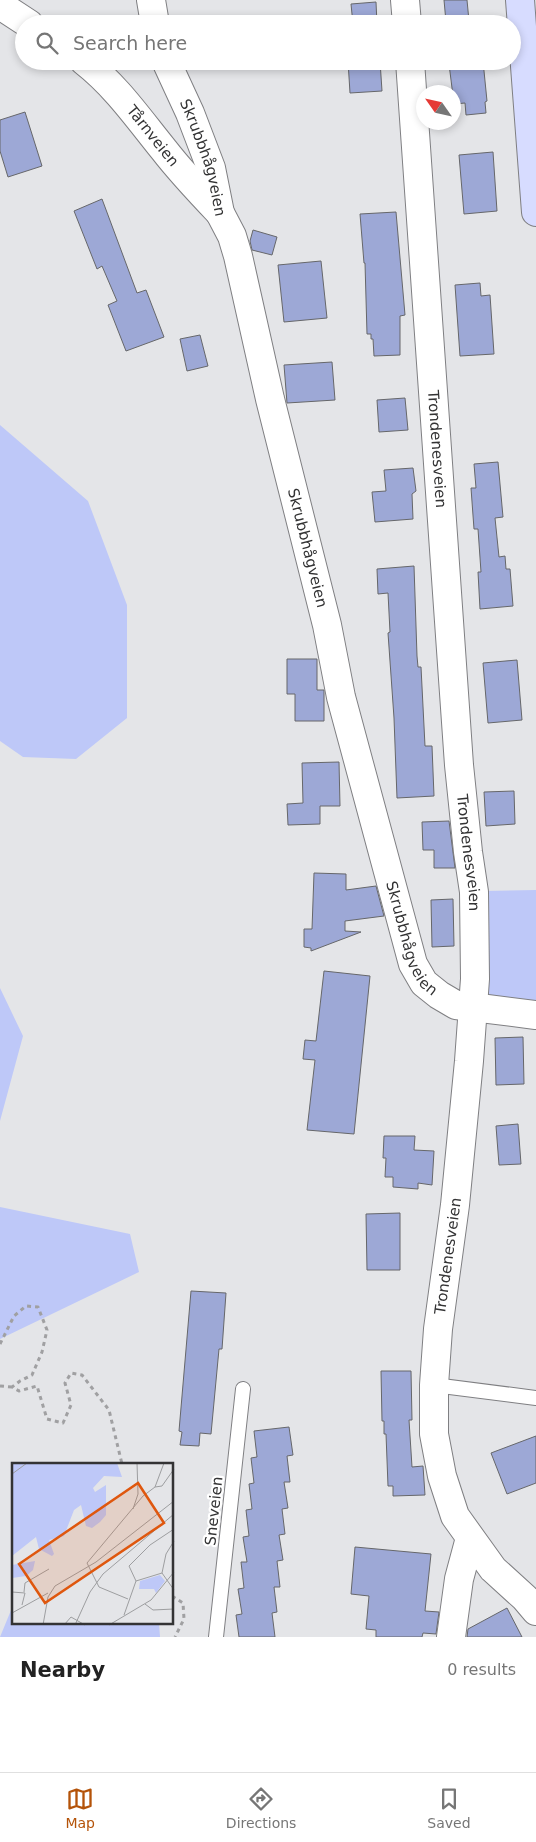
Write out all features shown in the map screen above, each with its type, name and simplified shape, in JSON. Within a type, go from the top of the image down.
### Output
[{"type":"main road","points":[[520,0],[536,212]]},
{"type":"street","points":[[151,0],[154,15]]},
{"type":"street","points":[[405,0],[406,15]]},
{"type":"street","points":[[0,5],[15,15]]},
{"type":"street","name":"Tårnveien","points":[[95,70],[122,97],[185,176],[220,213]]},
{"type":"street","name":"Skrubbhågveien","points":[[170,70],[190,113],[211,168],[220,213],[232,236],[238,256],[266,380],[327,625],[342,697],[413,964],[424,982],[439,995],[456,1005],[536,1015]]},
{"type":"street","name":"Trondenesveien","points":[[411,70],[459,765],[474,892],[473,1007],[455,1205],[438,1329],[434,1385],[434,1434],[442,1476],[456,1516],[493,1569],[536,1611]]},
{"type":"street","points":[[451,1637],[459,1580],[470,1538]]},
{"type":"lane","points":[[434,1385],[536,1398]]},
{"type":"lane","name":"Sneveien","points":[[216,1637],[244,1389]]},
{"type":"path","points":[[0,1344],[14,1316],[26,1306],[38,1307],[47,1330],[42,1352],[32,1375],[12,1387]]},
{"type":"path","points":[[0,1386],[12,1387],[19,1391],[37,1386],[47,1419],[63,1424],[70,1405],[65,1383],[71,1374],[82,1375],[109,1410],[122,1463]]},
{"type":"path","points":[[174,1597],[183,1604],[184,1619],[175,1637]]},
{"type":"shaded area","points":[[0,425],[88,501],[127,605],[127,718],[76,759],[23,757],[0,741]]},
{"type":"shaded area","points":[[536,890],[536,1006],[490,997],[485,990],[484,891]]},
{"type":"shaded area","points":[[0,988],[23,1036],[0,1121]]},
{"type":"shaded area","points":[[0,1207],[130,1234],[139,1272],[0,1339]]},
{"type":"shaded area","points":[[12,1608],[12,1624],[159,1624],[160,1637],[0,1637]]},
{"type":"building","points":[[444,0],[467,0],[468,15],[445,15]]},
{"type":"building","points":[[376,2],[377,15],[352,15],[351,4]]},
{"type":"building","points":[[349,70],[381,70],[382,91],[350,93]]},
{"type":"building","points":[[450,70],[484,70],[487,101],[485,102],[486,113],[466,115],[465,103],[461,103],[461,85],[452,85]]},
{"type":"building","points":[[25,112],[42,166],[8,177],[0,151],[0,120]]},
{"type":"building","points":[[493,152],[497,211],[464,214],[459,155]]},
{"type":"building","points":[[102,199],[137,293],[146,290],[164,337],[126,351],[108,305],[117,301],[102,266],[97,269],[74,211]]},
{"type":"building","points":[[396,212],[405,315],[400,316],[400,355],[374,356],[373,339],[371,339],[371,334],[367,334],[365,263],[360,214]]},
{"type":"building","points":[[253,230],[277,237],[272,255],[252,250],[250,241]]},
{"type":"building","points":[[321,261],[327,318],[284,322],[278,265]]},
{"type":"building","points":[[480,283],[481,296],[490,295],[494,354],[460,356],[455,285]]},
{"type":"building","points":[[200,335],[208,366],[187,371],[180,339]]},
{"type":"building","points":[[332,362],[335,400],[287,403],[284,365]]},
{"type":"building","points":[[405,398],[408,430],[379,432],[377,400]]},
{"type":"building","points":[[498,462],[503,517],[495,518],[499,557],[505,556],[506,569],[510,569],[513,606],[480,609],[478,572],[481,572],[478,529],[474,529],[471,488],[476,488],[474,464]]},
{"type":"building","points":[[413,468],[416,491],[412,494],[413,519],[375,522],[372,492],[386,491],[384,470]]},
{"type":"building","points":[[414,566],[417,656],[418,667],[421,667],[425,746],[432,746],[434,796],[397,798],[388,633],[390,632],[388,593],[378,594],[377,569]]},
{"type":"building","points":[[287,659],[317,659],[317,690],[324,690],[324,721],[295,721],[295,694],[287,694]]},
{"type":"building","points":[[517,660],[522,720],[488,723],[483,663]]},
{"type":"building","points":[[339,762],[340,806],[320,806],[320,824],[288,825],[287,804],[303,803],[302,763]]},
{"type":"building","points":[[514,791],[515,824],[486,826],[484,792]]},
{"type":"building","points":[[449,821],[455,868],[434,868],[434,850],[423,850],[422,822]]},
{"type":"building","points":[[314,873],[346,874],[346,890],[376,886],[384,916],[345,921],[345,931],[361,932],[311,951],[311,948],[304,947],[304,929],[312,929]]},
{"type":"building","points":[[453,899],[454,946],[432,947],[431,900]]},
{"type":"building","points":[[324,971],[370,976],[354,1134],[307,1130],[315,1060],[303,1059],[305,1040],[316,1041]]},
{"type":"building","points":[[523,1037],[524,1084],[496,1085],[495,1038]]},
{"type":"building","points":[[518,1124],[521,1164],[499,1165],[496,1126]]},
{"type":"building","points":[[384,1136],[415,1136],[414,1150],[434,1151],[432,1185],[418,1183],[418,1189],[393,1187],[393,1177],[385,1177],[386,1158],[383,1158]]},
{"type":"building","points":[[400,1213],[400,1270],[367,1270],[366,1214]]},
{"type":"building","points":[[191,1291],[226,1293],[222,1349],[219,1349],[211,1434],[200,1433],[199,1446],[180,1445],[182,1432],[179,1431]]},
{"type":"building","points":[[381,1371],[411,1371],[412,1420],[409,1420],[412,1467],[423,1466],[425,1495],[393,1496],[393,1486],[388,1486],[386,1434],[384,1434],[384,1421],[382,1421]]},
{"type":"building","points":[[289,1427],[293,1455],[287,1456],[290,1482],[284,1482],[288,1508],[282,1509],[285,1534],[279,1535],[283,1560],[277,1561],[280,1587],[274,1587],[277,1612],[272,1613],[275,1637],[239,1637],[236,1615],[242,1614],[238,1589],[244,1588],[241,1562],[247,1562],[243,1537],[249,1536],[246,1510],[252,1509],[249,1484],[254,1483],[251,1458],[257,1457],[254,1431]]},
{"type":"building","points":[[536,1436],[536,1483],[507,1494],[491,1453]]},
{"type":"building","points":[[355,1547],[431,1554],[425,1611],[439,1612],[436,1634],[423,1633],[422,1637],[376,1637],[376,1630],[366,1629],[369,1596],[351,1594]]},
{"type":"building","points":[[507,1608],[522,1637],[467,1637],[468,1629]]}]
